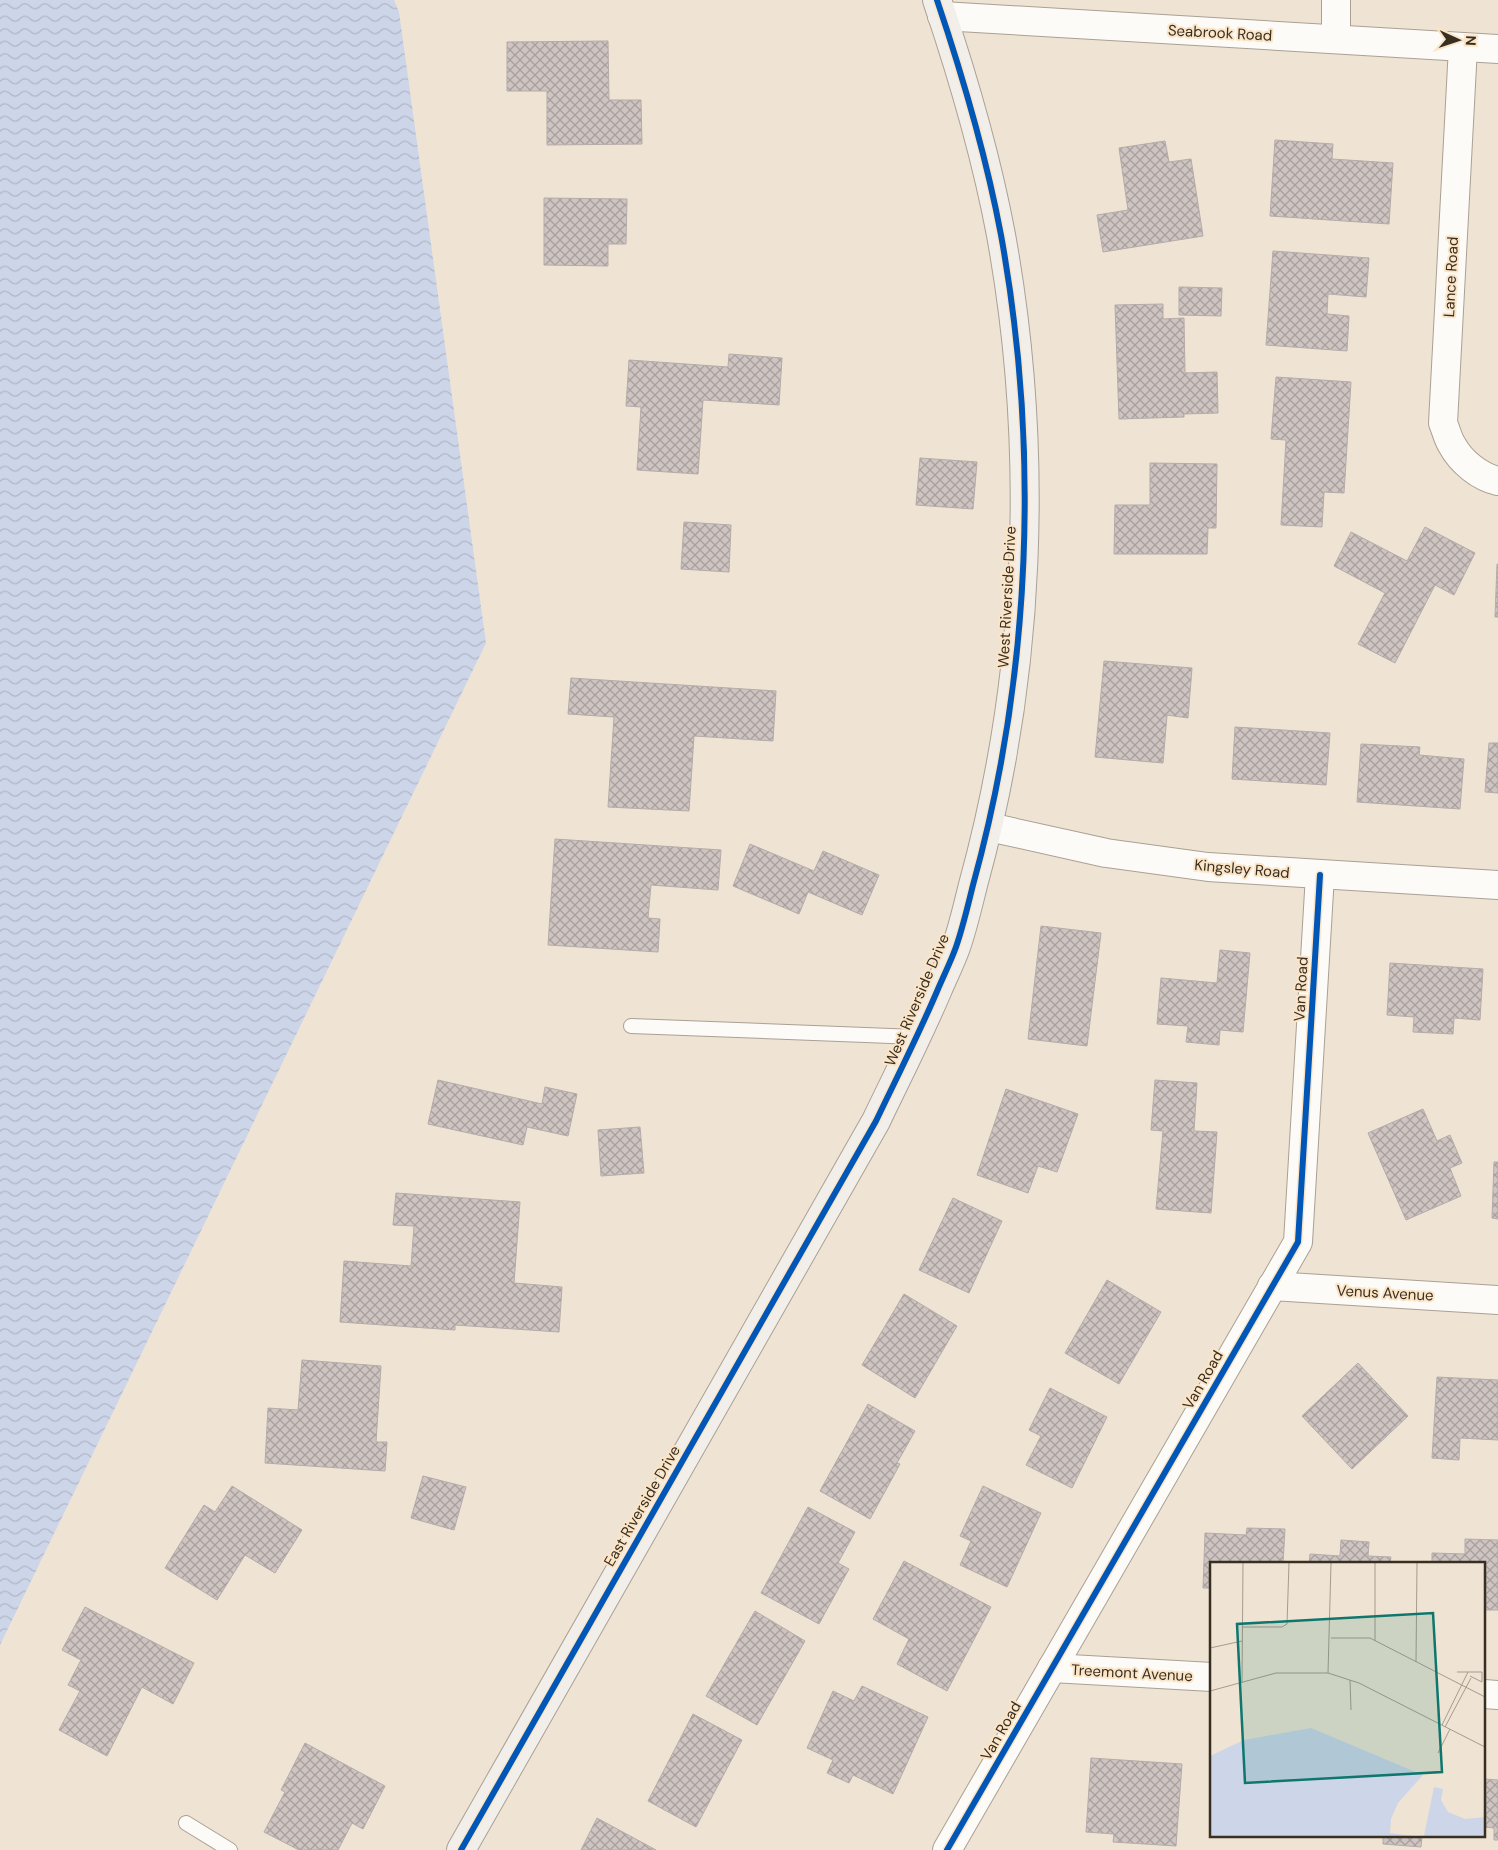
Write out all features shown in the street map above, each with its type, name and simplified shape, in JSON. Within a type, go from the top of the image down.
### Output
[{"type":"street","points":[[1336,0],[1336,39]]},
{"type":"street","name":"Seabrook Road","points":[[939,8],[1336,39],[1498,49]]},
{"type":"street","name":"West Riverside Drive","points":[[846,1174],[876,1121],[917,1037],[956,947],[989,827],[1013,696],[1022,597],[1024,451],[1016,342],[1001,235],[977,129],[954,50],[939,8]]},
{"type":"street","name":"Lance Road","points":[[1462,47],[1443,423],[1452,446],[1469,466],[1490,479],[1498,481]]},
{"type":"street","name":"Kingsley Road","points":[[989,827],[1115,854],[1208,867],[1498,885]]},
{"type":"street","name":"Van Road","points":[[947,1850],[1298,1242],[1320,875]]},
{"type":"street","name":"East Riverside Drive","points":[[461,1850],[846,1174]]},
{"type":"street","name":"Venus Avenue","points":[[1272,1286],[1498,1300]]},
{"type":"street","name":"Treemont Avenue","points":[[1052,1668],[1210,1677]]},
{"type":"lane","points":[[631,1026],[917,1037]]},
{"type":"lane","points":[[186,1823],[230,1850]]},
{"type":"water","points":[[0,0],[394,0],[399,12],[486,643],[0,1645]]},
{"type":"building","points":[[608,41],[609,100],[641,100],[642,144],[547,145],[547,91],[507,91],[507,42]]},
{"type":"building","points":[[1275,140],[1333,144],[1332,159],[1393,163],[1389,224],[1270,216]]},
{"type":"building","points":[[1165,141],[1169,162],[1191,159],[1203,236],[1103,252],[1097,215],[1128,210],[1119,148]]},
{"type":"building","points":[[544,198],[627,199],[626,244],[608,244],[608,266],[544,265]]},
{"type":"building","points":[[1273,251],[1369,258],[1366,297],[1328,294],[1327,314],[1349,316],[1347,351],[1266,345]]},
{"type":"building","points":[[1179,287],[1222,288],[1221,316],[1179,315]]},
{"type":"building","points":[[1163,304],[1163,319],[1184,318],[1185,373],[1217,372],[1218,413],[1184,414],[1184,417],[1119,419],[1115,305]]},
{"type":"building","points":[[729,354],[782,358],[779,405],[703,400],[698,474],[637,470],[641,407],[626,406],[629,360],[728,367]]},
{"type":"building","points":[[1276,377],[1351,382],[1344,493],[1324,492],[1322,527],[1281,525],[1286,440],[1271,439]]},
{"type":"building","points":[[920,458],[977,462],[973,509],[916,505]]},
{"type":"building","points":[[1150,463],[1217,464],[1216,528],[1208,528],[1207,554],[1114,554],[1115,505],[1150,505]]},
{"type":"building","points":[[684,522],[731,525],[729,572],[681,569]]},
{"type":"building","points":[[1425,527],[1475,553],[1454,595],[1435,585],[1395,663],[1358,644],[1385,593],[1334,566],[1351,532],[1407,561]]},
{"type":"building","points":[[1497,564],[1498,617],[1495,617]]},
{"type":"building","points":[[1104,661],[1192,668],[1188,718],[1167,715],[1163,763],[1095,757]]},
{"type":"building","points":[[571,678],[776,691],[773,741],[694,736],[689,811],[608,807],[614,717],[568,714]]},
{"type":"building","points":[[1235,727],[1330,733],[1326,785],[1232,779]]},
{"type":"building","points":[[1489,743],[1498,743],[1498,793],[1485,792]]},
{"type":"building","points":[[1361,744],[1420,747],[1419,755],[1464,759],[1460,809],[1357,802]]},
{"type":"building","points":[[555,839],[721,850],[718,890],[651,885],[648,918],[660,919],[658,952],[548,945]]},
{"type":"building","points":[[750,844],[814,871],[823,851],[879,875],[862,915],[808,892],[799,914],[733,886]]},
{"type":"building","points":[[1041,926],[1101,933],[1087,1046],[1028,1039]]},
{"type":"building","points":[[1220,950],[1250,953],[1243,1032],[1220,1030],[1219,1045],[1186,1042],[1188,1026],[1157,1024],[1161,978],[1217,983]]},
{"type":"building","points":[[1390,963],[1483,969],[1480,1020],[1454,1018],[1453,1034],[1413,1032],[1414,1017],[1387,1015]]},
{"type":"building","points":[[438,1080],[542,1104],[545,1087],[577,1094],[568,1136],[527,1127],[523,1145],[428,1124]]},
{"type":"building","points":[[1155,1080],[1197,1083],[1194,1131],[1217,1132],[1211,1213],[1156,1209],[1163,1131],[1151,1130]]},
{"type":"building","points":[[1006,1089],[1078,1114],[1057,1172],[1038,1166],[1028,1193],[977,1175]]},
{"type":"building","points":[[1423,1109],[1437,1141],[1450,1135],[1462,1163],[1450,1168],[1461,1196],[1406,1220],[1368,1133]]},
{"type":"building","points":[[640,1127],[644,1173],[601,1176],[598,1130]]},
{"type":"building","points":[[1494,1162],[1498,1162],[1498,1219],[1492,1218]]},
{"type":"building","points":[[396,1193],[520,1202],[514,1283],[562,1287],[559,1332],[455,1325],[455,1330],[340,1322],[344,1261],[411,1266],[414,1226],[393,1225]]},
{"type":"building","points":[[953,1198],[1002,1221],[969,1293],[919,1270]]},
{"type":"building","points":[[1107,1280],[1161,1312],[1119,1384],[1065,1353]]},
{"type":"building","points":[[904,1294],[957,1326],[915,1398],[862,1365]]},
{"type":"building","points":[[302,1360],[381,1366],[376,1442],[387,1442],[385,1471],[265,1463],[268,1408],[298,1410]]},
{"type":"building","points":[[1358,1363],[1408,1416],[1352,1469],[1302,1416]]},
{"type":"building","points":[[1437,1377],[1498,1380],[1498,1440],[1460,1438],[1459,1460],[1432,1458]]},
{"type":"building","points":[[1050,1388],[1107,1417],[1072,1488],[1026,1465],[1041,1436],[1029,1430]]},
{"type":"building","points":[[868,1404],[915,1431],[897,1463],[900,1464],[870,1519],[820,1491]]},
{"type":"building","points":[[423,1476],[466,1487],[454,1530],[411,1518]]},
{"type":"building","points":[[232,1486],[302,1530],[275,1573],[245,1555],[217,1600],[165,1568],[204,1505],[215,1512]]},
{"type":"building","points":[[983,1486],[1041,1513],[1007,1587],[960,1565],[971,1541],[960,1536]]},
{"type":"building","points":[[808,1507],[855,1532],[838,1563],[849,1569],[819,1624],[761,1593]]},
{"type":"building","points":[[1247,1528],[1285,1529],[1283,1562],[1210,1562],[1210,1588],[1203,1588],[1205,1533],[1246,1535]]},
{"type":"building","points":[[1465,1539],[1498,1540],[1498,1610],[1486,1610],[1486,1562],[1432,1562],[1432,1553],[1465,1554]]},
{"type":"building","points":[[1341,1540],[1369,1542],[1368,1556],[1391,1557],[1390,1562],[1309,1562],[1310,1554],[1340,1556]]},
{"type":"building","points":[[904,1561],[991,1607],[947,1691],[897,1664],[909,1639],[873,1619]]},
{"type":"building","points":[[85,1607],[194,1663],[173,1704],[142,1687],[107,1756],[59,1730],[80,1691],[68,1685],[81,1660],[62,1650]]},
{"type":"building","points":[[755,1611],[805,1641],[757,1725],[706,1696]]},
{"type":"building","points":[[862,1686],[928,1717],[893,1794],[853,1775],[849,1783],[827,1773],[833,1760],[807,1748],[833,1691],[854,1701]]},
{"type":"building","points":[[693,1714],[742,1740],[696,1827],[648,1801]]},
{"type":"building","points":[[305,1743],[385,1786],[363,1829],[352,1823],[338,1850],[299,1850],[264,1832],[285,1792],[281,1790]]},
{"type":"building","points":[[1091,1758],[1182,1764],[1176,1846],[1113,1842],[1114,1834],[1086,1832]]},
{"type":"building","points":[[1486,1779],[1498,1780],[1498,1840],[1494,1840],[1494,1828],[1486,1827]]},
{"type":"building","points":[[597,1818],[656,1850],[581,1850]]},
{"type":"building","points":[[1383,1838],[1422,1838],[1421,1847],[1383,1844]]},
{"type":"cycle path","points":[[461,1850],[876,1121],[950,963],[965,916],[992,806],[1007,725],[1018,644],[1025,480],[1021,398],[1013,316],[1001,235],[973,116],[937,0]]},
{"type":"cycle path","points":[[947,1850],[1298,1242],[1320,875]]}]
